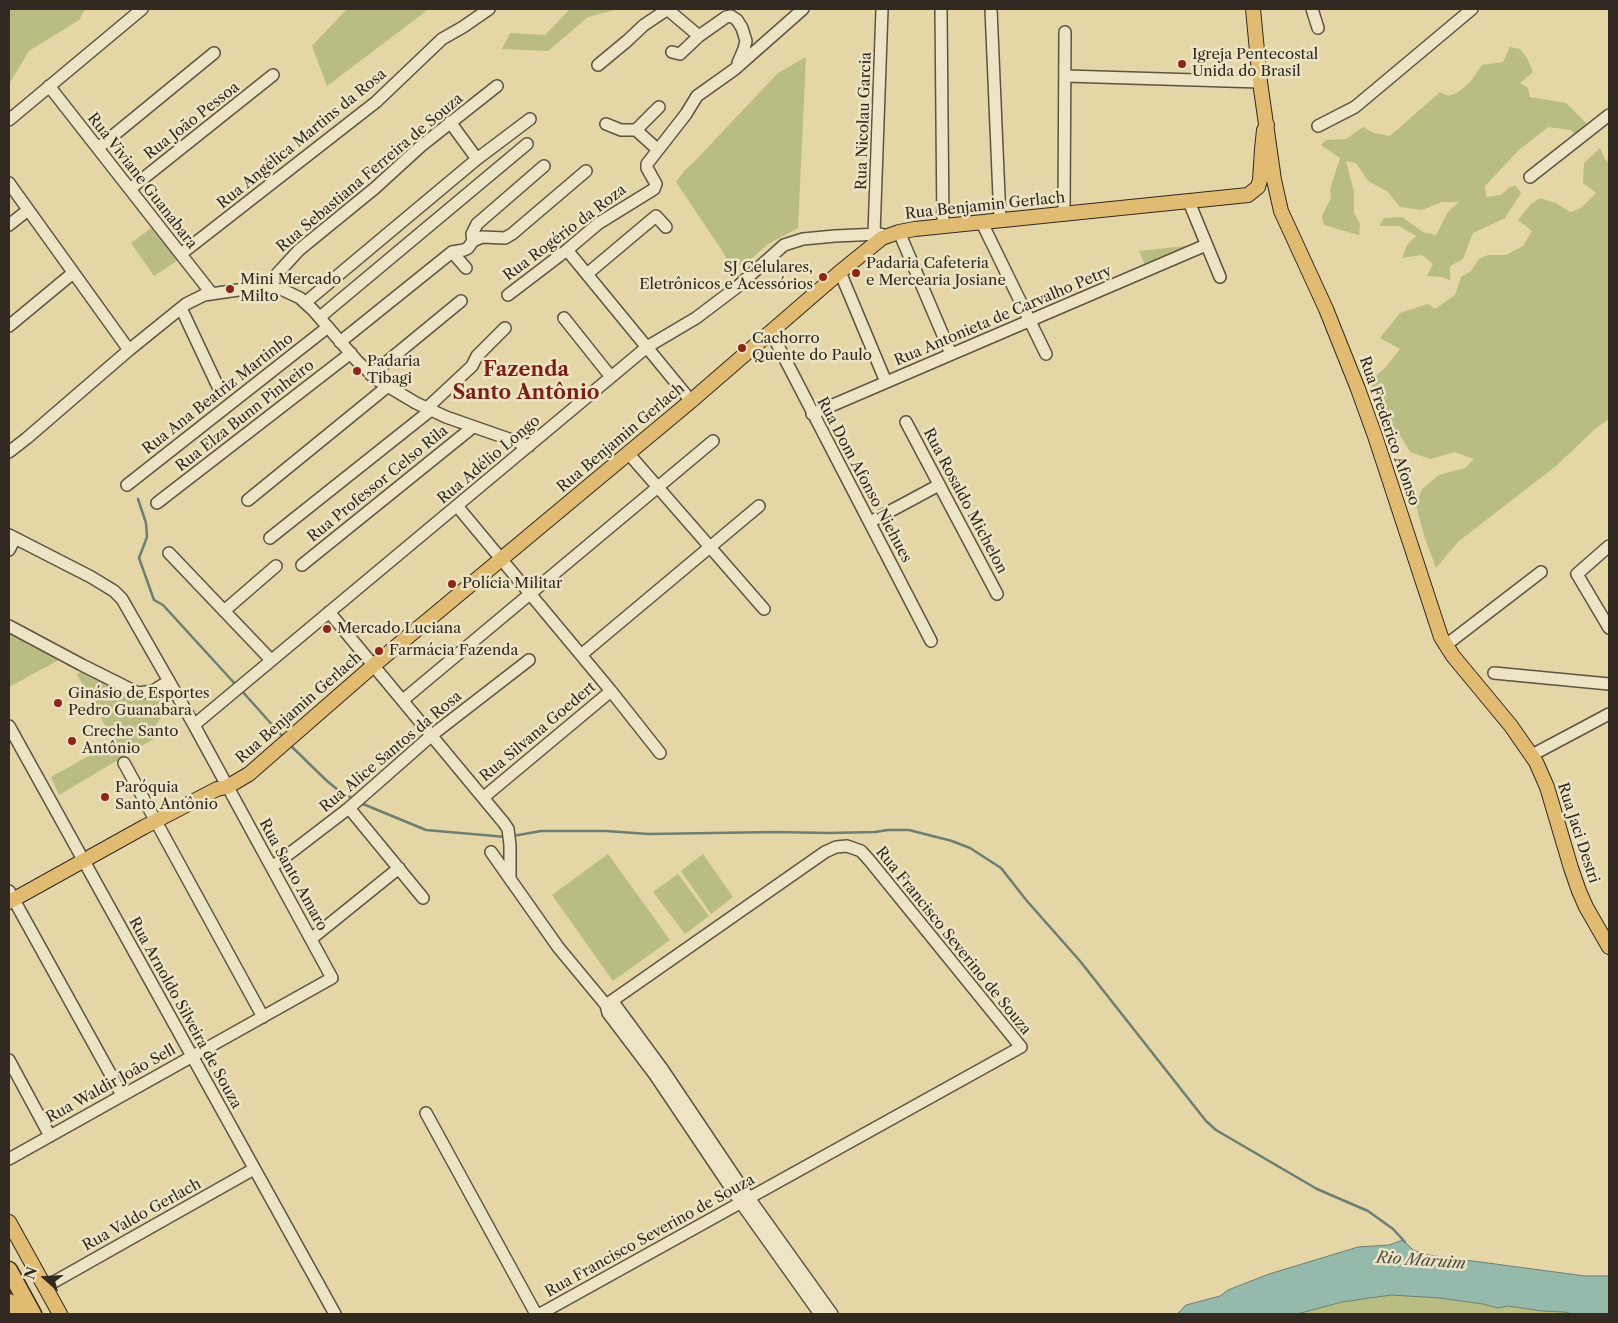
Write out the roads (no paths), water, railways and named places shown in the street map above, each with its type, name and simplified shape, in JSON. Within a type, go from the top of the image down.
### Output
[{"type":"highway","points":[[9,1270],[33,1314]]},
{"type":"highway","points":[[18,1285],[45,1314]]},
{"type":"highway","points":[[9,1302],[16,1314]]},
{"type":"main road","name":"Rua Frederico Afonso","points":[[1253,9],[1260,82],[1274,180],[1281,211],[1345,354],[1446,645],[1512,726],[1532,755]]},
{"type":"main road","name":"Rua Benjamin Gerlach","points":[[10,898],[249,774],[374,665],[691,401],[840,272],[885,236],[943,226],[1248,195],[1258,187],[1260,180],[1264,130],[1267,125]]},
{"type":"main road","name":"Rua Jaci Destri","points":[[1532,755],[1542,772],[1582,899],[1609,947]]},
{"type":"main road","points":[[9,1222],[60,1314]]},
{"type":"street","points":[[9,120],[142,9]]},
{"type":"street","name":"Rua Angélica Martins da Rosa","points":[[181,254],[376,102],[442,38],[463,27],[489,9]]},
{"type":"street","points":[[598,65],[644,25],[667,9],[699,36]]},
{"type":"street","points":[[606,124],[621,130],[636,130],[657,149],[686,114],[697,96],[735,68],[803,9]]},
{"type":"street","name":"Rua Nicolau Garcia","points":[[882,9],[885,236]]},
{"type":"street","points":[[941,9],[943,226]]},
{"type":"street","points":[[991,9],[1000,220]]},
{"type":"street","points":[[1312,9],[1318,28]]},
{"type":"street","points":[[1318,126],[1354,108],[1472,9]]},
{"type":"street","points":[[672,52],[680,54],[699,36],[726,17],[731,16],[737,20],[742,28],[746,41],[735,68]]},
{"type":"street","points":[[1064,213],[1065,32]]},
{"type":"street","points":[[98,148],[214,53]]},
{"type":"street","name":"Rua João Pessoa","points":[[130,190],[274,75]]},
{"type":"street","points":[[1066,76],[1260,82]]},
{"type":"street","name":"Rua Viviane Guanabara","points":[[49,86],[212,294]]},
{"type":"street","name":"Rua Sebastiana Ferreira de Souza","points":[[266,286],[299,250],[450,122],[497,86]]},
{"type":"street","points":[[636,130],[659,107]]},
{"type":"street","points":[[1530,177],[1609,115]]},
{"type":"street","points":[[306,302],[477,159],[530,119]]},
{"type":"street","points":[[450,122],[477,159]]},
{"type":"street","points":[[320,318],[527,144]]},
{"type":"street","name":"Rua Rogério da Roza","points":[[508,295],[599,223],[654,189],[656,184],[647,168],[657,149]]},
{"type":"street","points":[[473,241],[472,234],[477,224],[544,166]]},
{"type":"street","points":[[340,342],[452,252],[468,248],[473,241],[482,237],[505,238],[512,234],[586,171]]},
{"type":"street","points":[[9,183],[130,350]]},
{"type":"street","points":[[1189,202],[1220,277]]},
{"type":"street","points":[[9,225],[28,210]]},
{"type":"street","points":[[587,274],[656,216],[666,227]]},
{"type":"street","points":[[982,223],[1046,354]]},
{"type":"street","points":[[885,236],[951,354]]},
{"type":"street","name":"Rua Adélio Longo","points":[[194,725],[647,347],[683,326],[716,303],[750,276],[784,245],[803,239],[885,236]]},
{"type":"street","name":"Rua Antonieta de Carvalho Petry","points":[[812,414],[1206,244]]},
{"type":"street","points":[[567,250],[691,401]]},
{"type":"street","points":[[452,252],[466,268]]},
{"type":"street","points":[[840,272],[886,382]]},
{"type":"street","points":[[9,326],[74,273]]},
{"type":"street","points":[[9,452],[181,308],[199,297],[266,286],[287,291],[306,302],[371,375],[388,386],[429,409],[528,446]]},
{"type":"street","points":[[371,375],[460,301]]},
{"type":"street","points":[[181,308],[220,391]]},
{"type":"street","points":[[564,318],[611,377]]},
{"type":"street","name":"Rua Ana Beatriz Martinho","points":[[127,485],[328,327]]},
{"type":"street","points":[[270,538],[429,409],[472,366],[476,356],[505,328]]},
{"type":"street","name":"Rua Dom Afonso Niehues","points":[[771,332],[931,641]]},
{"type":"street","name":"Rua Elza Bunn Pinheiro","points":[[158,503],[351,353]]},
{"type":"street","points":[[248,500],[388,386]]},
{"type":"street","name":"Rua Rosaldo Michelon","points":[[906,422],[997,594]]},
{"type":"street","name":"Rua Professor Celso Rila","points":[[302,565],[473,427]]},
{"type":"street","points":[[403,700],[713,441]]},
{"type":"street","points":[[628,453],[764,609]]},
{"type":"street","points":[[870,522],[939,485]]},
{"type":"street","points":[[457,506],[611,691],[660,753]]},
{"type":"street","points":[[581,655],[759,506]]},
{"type":"street","points":[[9,550],[12,537]]},
{"type":"street","name":"Rua Santo Amaro","points":[[12,537],[91,577],[114,592],[128,608],[170,681],[332,978]]},
{"type":"street","points":[[1609,546],[1577,574],[1605,612],[1609,628]]},
{"type":"street","points":[[169,554],[271,660]]},
{"type":"street","points":[[224,611],[276,566]]},
{"type":"street","points":[[1446,645],[1541,572]]},
{"type":"street","points":[[329,612],[484,797],[509,834],[510,878]]},
{"type":"street","points":[[9,626],[82,666],[138,693],[153,691],[170,681]]},
{"type":"street","name":"Rua Alice Santos da Rosa","points":[[272,867],[349,808],[432,735],[529,660]]},
{"type":"street","points":[[1494,673],[1609,684]]},
{"type":"street","name":"Rua Silvana Goedert","points":[[484,797],[611,691]]},
{"type":"street","points":[[1532,755],[1609,714]]},
{"type":"street","name":"Rua Arnoldo Silveira de Souza","points":[[9,726],[335,1314]]},
{"type":"street","points":[[124,763],[263,1016]]},
{"type":"street","points":[[349,808],[423,898]]},
{"type":"street","name":"Rua Francisco Severino de Souza","points":[[540,1314],[1021,1047],[870,861],[860,851],[847,846],[836,847],[825,852],[606,1005]]},
{"type":"street","points":[[491,852],[558,947],[606,1005],[608,1013],[659,1073],[804,1283],[832,1314]]},
{"type":"street","points":[[312,939],[398,868]]},
{"type":"street","points":[[10,898],[122,1095]]},
{"type":"street","name":"Rua Waldir João Sell","points":[[9,1159],[332,978]]},
{"type":"street","points":[[9,1060],[50,1136]]},
{"type":"street","points":[[426,1113],[536,1314]]},
{"type":"street","name":"Rua Valdo Gerlach","points":[[45,1287],[254,1169]]},
{"type":"street","points":[[804,1283],[820,1314]]},
{"type":"water","name":"Rio Maruim","points":[[1403,1240],[1413,1250],[1428,1255],[1585,1276],[1609,1276],[1609,1314],[1573,1314],[1508,1306],[1498,1308],[1440,1298],[1391,1295],[1342,1302],[1297,1314],[1177,1314],[1186,1305],[1220,1296],[1228,1290],[1269,1274],[1358,1247],[1389,1245]]},
{"type":"waterway","points":[[138,499],[146,523],[147,537],[139,558],[154,600],[163,605],[237,686]]},
{"type":"waterway","points":[[241,690],[284,738]]},
{"type":"waterway","points":[[289,744],[327,781],[352,798]]},
{"type":"waterway","points":[[363,804],[426,830],[506,837]]},
{"type":"waterway","points":[[513,836],[541,831],[606,831],[649,834],[829,833],[909,830],[952,841],[970,848],[1001,868],[1027,901],[1080,961],[1206,1121],[1216,1130],[1317,1189],[1368,1211],[1393,1229],[1405,1242]]},
{"type":"place","name":"Igreja Pentecostal Unida do Brasil","points":[[1182,64]]},
{"type":"place","name":"Padaria Cafeteria e Mercearia Josiane","points":[[856,273]]},
{"type":"place","name":"SJ Celulares, Eletrônicos e Acessórios","points":[[823,277]]},
{"type":"place","name":"Mini Mercado Milto","points":[[230,289]]},
{"type":"place","name":"Cachorro Quente do Paulo","points":[[742,348]]},
{"type":"place","name":"Padaria Tibagi","points":[[357,371]]},
{"type":"place","name":"Polícia Militar","points":[[452,584]]},
{"type":"place","name":"Mercado Luciana","points":[[327,629]]},
{"type":"place","name":"Farmácia Fazenda","points":[[379,651]]},
{"type":"place","name":"Ginásio de Esportes Pedro Guanabara","points":[[58,703]]},
{"type":"place","name":"Creche Santo Antônio","points":[[72,741]]},
{"type":"place","name":"Paróquia Santo Antônio","points":[[105,797]]},
{"type":"district","name":"Fazenda Santo Antônio","points":[[526,382]]}]
